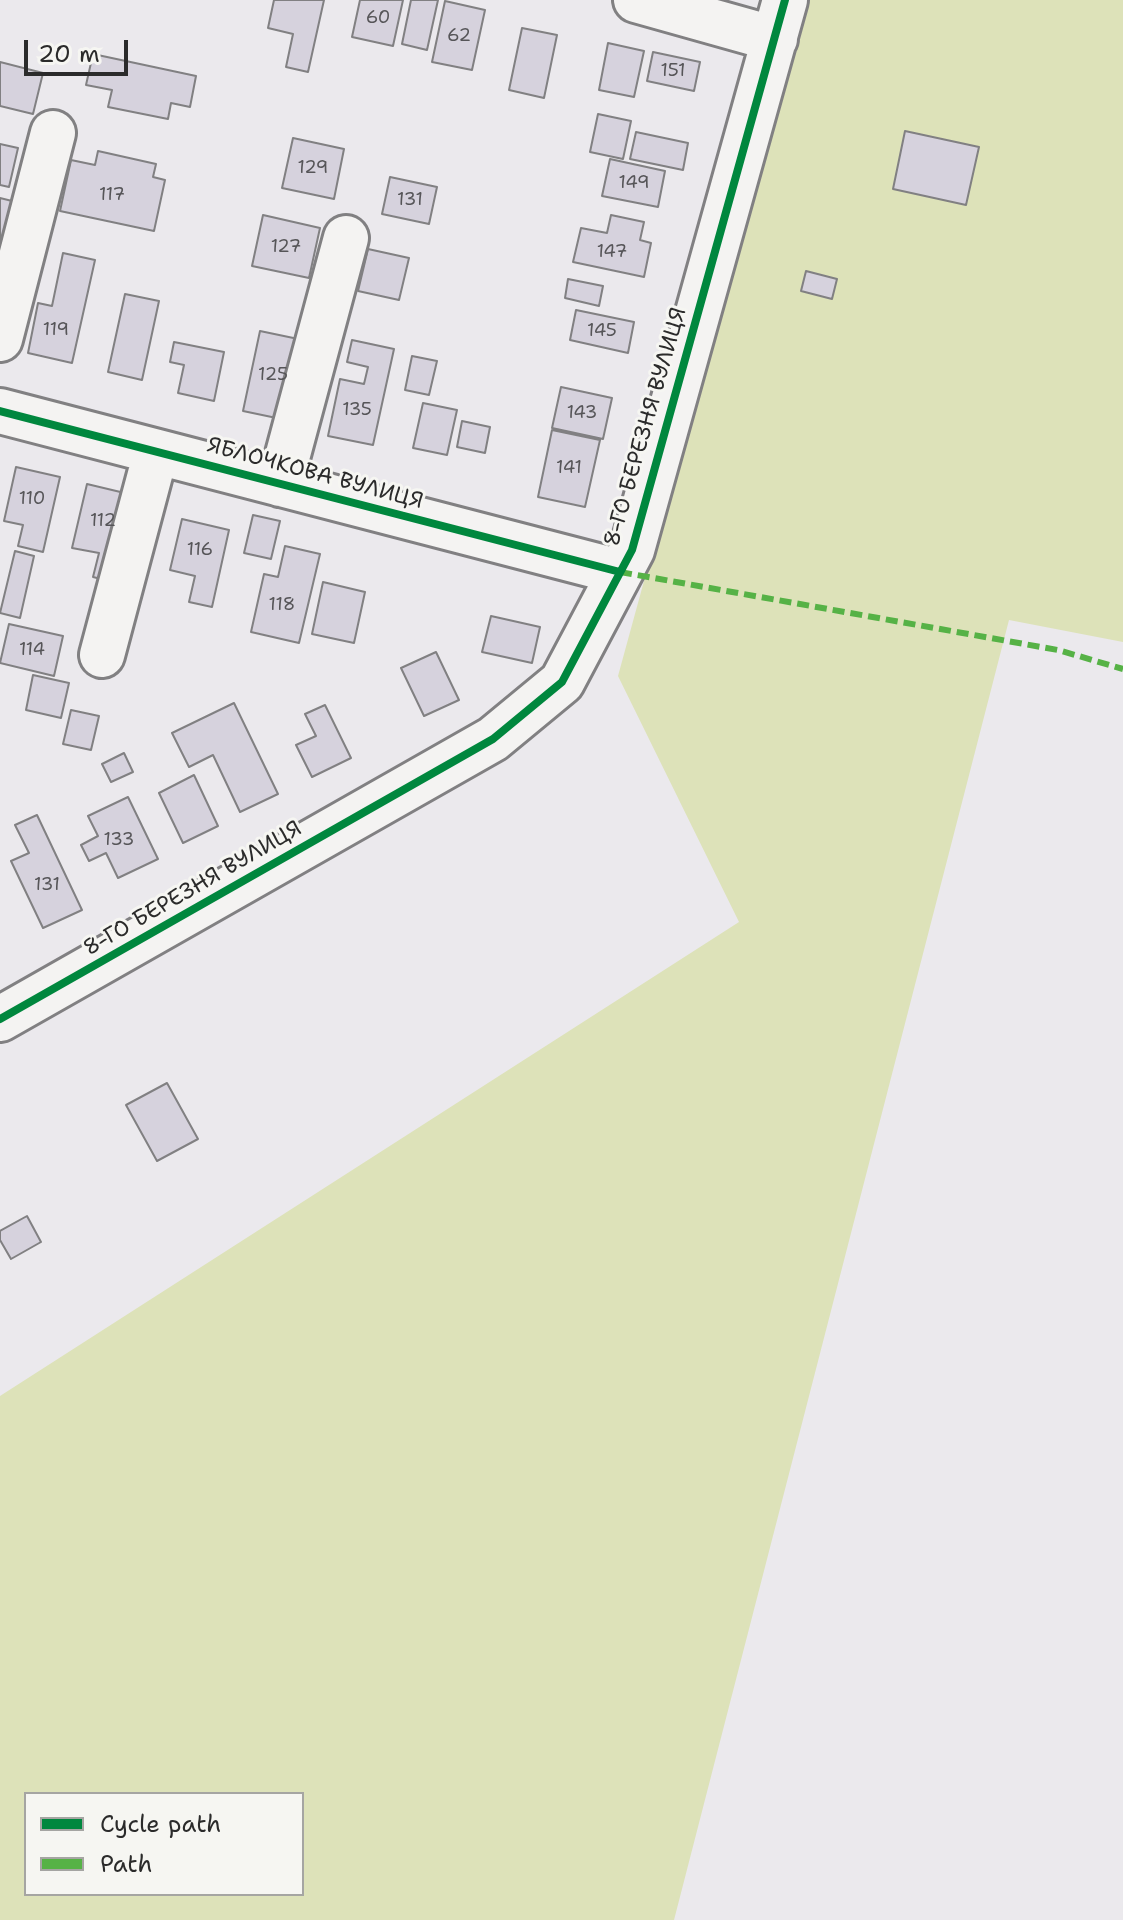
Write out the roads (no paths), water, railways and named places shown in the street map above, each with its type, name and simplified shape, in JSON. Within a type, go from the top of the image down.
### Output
[{"type":"street","points":[[636,0],[780,20]]},
{"type":"street","name":"8-ГО БЕРЕЗНЯ ВУЛИЦЯ","points":[[0,1019],[493,739],[562,682],[632,550],[780,20]]},
{"type":"street","points":[[0,339],[53,133]]},
{"type":"street","points":[[280,484],[346,238]]},
{"type":"street","name":"ЯБЛОЧКОВА ВУЛИЦЯ","points":[[0,411],[620,572]]},
{"type":"street","points":[[102,655],[156,452]]}]
